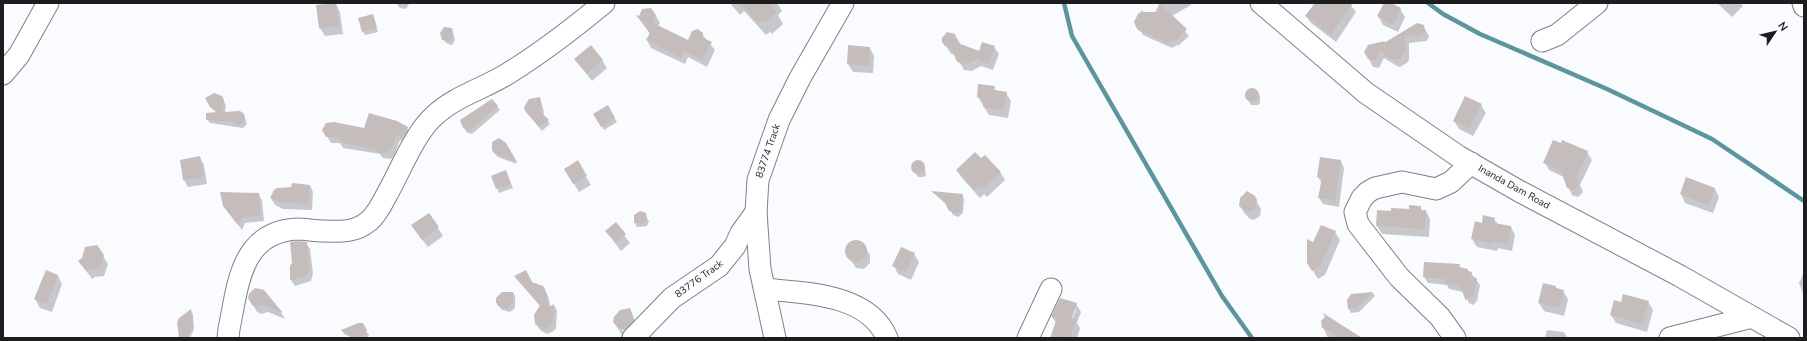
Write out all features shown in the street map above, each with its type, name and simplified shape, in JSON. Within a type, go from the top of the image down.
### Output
[{"type":"street","points":[[3,74],[19,55],[48,3]]},
{"type":"street","points":[[228,338],[241,272],[245,260],[253,250],[265,240],[279,232],[297,229],[349,232],[369,221],[378,210],[398,177],[424,126],[434,115],[448,104],[511,72],[565,34],[604,3]]},
{"type":"street","name":"83774 Track","points":[[775,338],[760,269],[756,212],[758,180],[779,120],[800,78],[843,3]]},
{"type":"street","name":"Inanda Dam Road","points":[[1261,3],[1366,93],[1471,163],[1519,191],[1680,276],[1788,338]]},
{"type":"street","points":[[1542,42],[1557,35],[1597,3]]},
{"type":"street","points":[[1455,338],[1440,317],[1399,277],[1358,224],[1355,212],[1362,198],[1375,188],[1386,184],[1402,182],[1436,189],[1451,182],[1471,163]]},
{"type":"street","name":"83776 Track","points":[[633,338],[672,298],[719,266],[735,246],[741,233],[756,212]]},
{"type":"street","points":[[765,289],[808,294],[844,302],[861,308],[873,317],[884,330],[887,338]]},
{"type":"street","points":[[1028,338],[1051,289]]},
{"type":"street","points":[[1670,338],[1752,317]]},
{"type":"building","points":[[336,3],[339,26],[319,28],[316,5]]},
{"type":"building","points":[[739,3],[769,3],[777,12],[764,23],[762,20],[759,24]]},
{"type":"building","points":[[1159,3],[1187,29],[1174,42],[1173,40],[1168,43],[1138,30],[1134,22],[1138,14],[1141,12],[1159,12]]},
{"type":"building","points":[[1315,3],[1353,3],[1331,35],[1305,16]]},
{"type":"building","points":[[1384,3],[1391,3],[1401,8],[1393,25],[1377,16]]},
{"type":"building","points":[[651,8],[656,15],[653,23],[688,40],[692,31],[698,29],[703,33],[703,38],[712,42],[702,60],[684,51],[681,58],[646,40],[650,33],[636,15],[639,16],[642,9]]},
{"type":"building","points":[[373,14],[377,28],[362,32],[358,18]]},
{"type":"building","points":[[1417,23],[1424,25],[1425,31],[1420,36],[1405,35],[1405,52],[1400,59],[1391,59],[1380,51],[1375,61],[1368,59],[1364,52],[1368,45],[1385,41],[1384,43]]},
{"type":"building","points":[[444,27],[452,28],[453,35],[449,41],[442,40],[440,33]]},
{"type":"building","points":[[947,32],[955,34],[958,43],[979,51],[982,42],[995,46],[989,64],[977,59],[967,64],[959,63],[956,60],[953,50],[945,46],[942,42],[942,38]]},
{"type":"building","points":[[591,45],[603,60],[587,74],[574,59]]},
{"type":"building","points":[[848,45],[870,47],[869,66],[847,64]]},
{"type":"building","points":[[978,84],[995,86],[994,90],[1007,92],[1004,110],[983,107],[984,102],[981,101],[981,98],[977,97]]},
{"type":"building","points":[[1249,88],[1255,88],[1259,92],[1259,98],[1255,102],[1249,102],[1245,98],[1245,92]]},
{"type":"building","points":[[214,93],[222,96],[224,100],[223,112],[240,111],[245,116],[244,123],[237,125],[233,122],[206,120],[206,113],[218,112],[210,107],[205,98]]},
{"type":"building","points":[[1465,96],[1482,104],[1469,128],[1453,121]]},
{"type":"building","points":[[540,97],[542,108],[541,112],[549,120],[539,127],[525,111],[524,107],[529,99]]},
{"type":"building","points":[[492,99],[498,106],[469,131],[463,128],[460,120]]},
{"type":"building","points":[[608,105],[615,118],[601,127],[593,114]]},
{"type":"building","points":[[369,113],[397,121],[408,127],[402,138],[397,134],[391,150],[387,153],[379,153],[376,149],[339,142],[339,137],[326,137],[322,130],[326,123],[334,122],[364,128]]},
{"type":"building","points":[[499,138],[506,143],[517,162],[494,153],[492,150],[492,142]]},
{"type":"building","points":[[1553,140],[1561,143],[1562,140],[1588,151],[1577,177],[1579,184],[1574,190],[1567,188],[1561,171],[1543,163]]},
{"type":"building","points":[[975,152],[981,158],[985,155],[1001,172],[982,189],[979,186],[975,190],[956,170]]},
{"type":"building","points":[[200,156],[204,177],[183,180],[180,160]]},
{"type":"building","points":[[1320,157],[1341,160],[1335,201],[1318,198],[1322,178],[1317,177]]},
{"type":"building","points":[[578,160],[587,176],[573,184],[564,169]]},
{"type":"building","points":[[918,160],[923,162],[925,167],[923,172],[918,174],[913,172],[911,167],[913,162]]},
{"type":"building","points":[[506,170],[511,184],[496,189],[491,176]]},
{"type":"building","points":[[1686,177],[1715,188],[1709,206],[1680,194]]},
{"type":"building","points":[[292,183],[310,185],[308,204],[279,202],[270,198],[274,190],[277,188],[291,187]]},
{"type":"building","points":[[931,191],[963,194],[961,209],[959,212],[956,213],[949,211],[945,203]]},
{"type":"building","points":[[1247,191],[1255,196],[1257,200],[1256,208],[1249,212],[1245,211],[1239,206],[1240,198]]},
{"type":"building","points":[[220,192],[259,193],[261,215],[242,218],[238,225],[223,206]]},
{"type":"building","points":[[1409,205],[1421,206],[1421,210],[1426,210],[1425,229],[1376,226],[1377,210],[1391,211],[1391,208],[1409,209]]},
{"type":"building","points":[[640,211],[646,213],[647,220],[642,224],[634,223],[634,215]]},
{"type":"building","points":[[429,213],[439,227],[422,240],[411,225]]},
{"type":"building","points":[[1483,215],[1495,218],[1494,223],[1511,226],[1508,244],[1493,241],[1493,244],[1471,239],[1475,221],[1482,223]]},
{"type":"building","points":[[616,222],[626,234],[616,243],[605,231]]},
{"type":"building","points":[[1321,225],[1336,231],[1320,266],[1312,271],[1307,263],[1307,239],[1313,242]]},
{"type":"building","points":[[856,240],[860,241],[866,247],[866,255],[860,261],[856,262],[852,261],[846,255],[845,251],[846,247],[852,241]]},
{"type":"building","points":[[290,242],[307,242],[310,271],[304,277],[290,280],[290,266],[292,263]]},
{"type":"building","points":[[97,245],[104,255],[100,268],[91,269],[87,272],[78,261],[82,258],[85,247]]},
{"type":"building","points":[[901,247],[915,253],[906,272],[892,266]]},
{"type":"building","points":[[1424,262],[1460,264],[1459,267],[1468,269],[1468,271],[1472,272],[1471,277],[1477,278],[1474,295],[1469,299],[1467,297],[1466,301],[1460,286],[1445,283],[1445,279],[1423,277]]},
{"type":"building","points":[[46,270],[58,275],[47,304],[34,299]]},
{"type":"building","points":[[526,270],[532,282],[543,286],[545,289],[549,307],[554,304],[553,321],[547,328],[543,329],[535,324],[534,315],[540,305],[514,276]]},
{"type":"building","points":[[1543,283],[1556,286],[1556,288],[1564,290],[1560,308],[1538,303]]},
{"type":"building","points":[[255,288],[264,290],[283,313],[263,305],[256,307],[252,305],[248,298],[249,294]]},
{"type":"building","points":[[502,292],[513,292],[513,303],[507,309],[498,306],[496,302],[496,298]]},
{"type":"building","points":[[1373,292],[1357,308],[1348,309],[1347,300],[1351,294]]},
{"type":"building","points":[[1623,294],[1649,301],[1642,324],[1610,315],[1614,300],[1621,302]]},
{"type":"building","points":[[1060,298],[1077,303],[1072,318],[1076,319],[1070,338],[1050,338],[1057,318],[1051,317]]},
{"type":"building","points":[[630,308],[634,320],[624,330],[619,329],[613,322],[614,317],[620,310]]},
{"type":"building","points":[[191,309],[193,325],[186,338],[179,338],[177,322],[179,318]]},
{"type":"building","points":[[1323,313],[1363,338],[1336,338],[1333,332],[1322,328],[1321,321],[1325,317]]},
{"type":"building","points":[[358,323],[363,323],[367,330],[363,338],[356,338],[341,330]]},
{"type":"waterway","points":[[1064,3],[1072,36],[1222,296],[1252,338]]},
{"type":"waterway","points":[[1428,3],[1443,14],[1480,34],[1607,89],[1712,139],[1804,201]]}]
